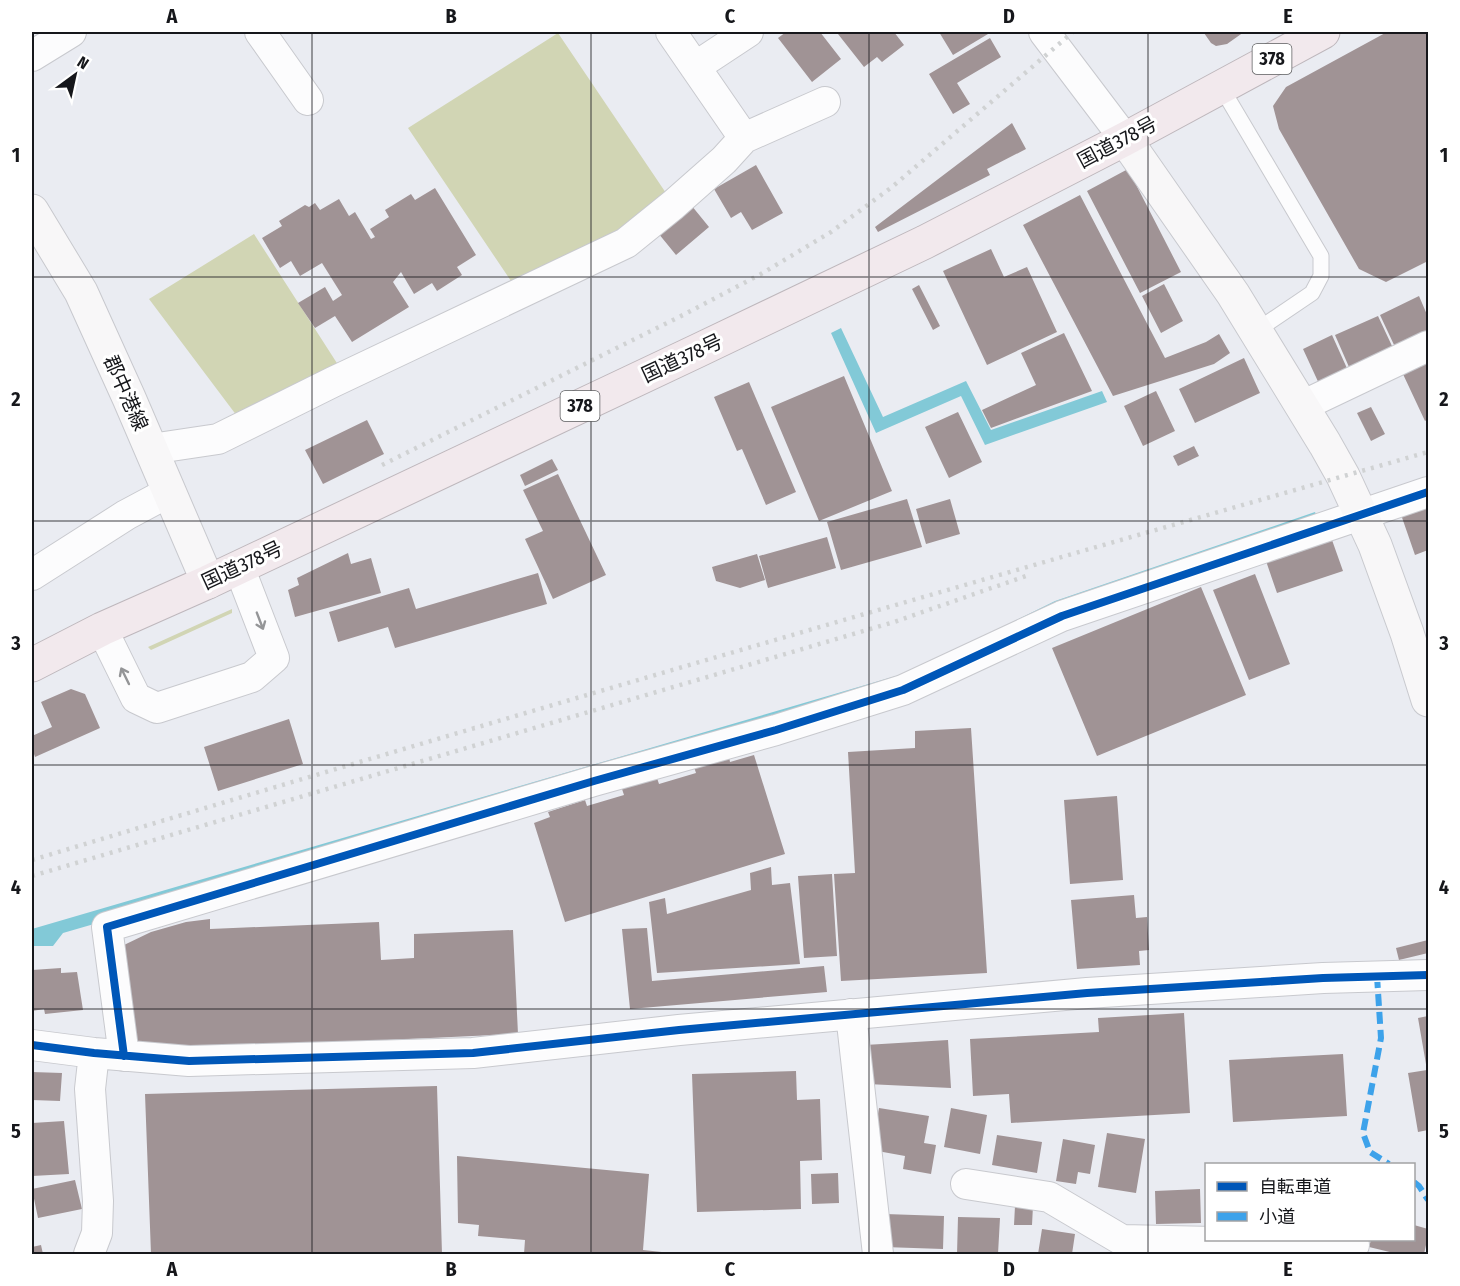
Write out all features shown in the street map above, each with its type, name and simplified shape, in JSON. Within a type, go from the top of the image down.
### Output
[{"type":"highway","name":"国道378号","points":[[32,665],[102,629],[208,582],[925,242],[1125,139],[1323,32]]},
{"type":"street","points":[[32,56],[71,32]]},
{"type":"street","points":[[260,32],[308,100]]},
{"type":"street","points":[[671,32],[744,138]]},
{"type":"street","points":[[695,67],[748,32]]},
{"type":"street","points":[[1044,32],[1125,139],[1233,294],[1325,444],[1375,545],[1407,633],[1428,700]]},
{"type":"street","points":[[151,449],[218,439],[626,243],[724,160],[744,138],[825,102]]},
{"type":"street","name":"郡中港線","points":[[32,211],[81,292],[208,582]]},
{"type":"street","points":[[1302,406],[1428,346]]},
{"type":"street","points":[[32,575],[126,514],[169,492]]},
{"type":"street","points":[[124,1056],[107,927],[594,781],[776,730],[903,690],[1062,616],[1428,492]]},
{"type":"street","points":[[102,629],[136,698],[157,708],[252,677],[274,658],[239,567]]},
{"type":"street","points":[[32,1044],[94,1053],[189,1061],[473,1053],[679,1030],[1087,993],[1323,978],[1428,975]]},
{"type":"street","points":[[851,1014],[878,1254]]},
{"type":"street","points":[[89,1254],[97,1233],[98,1201],[90,1089],[94,1053]]},
{"type":"street","points":[[966,1184],[1049,1197],[1100,1241],[1354,1246]]},
{"type":"lane","points":[[1221,87],[1321,256],[1321,276],[1312,293],[1256,331]]},
{"type":"green space","points":[[558,33],[668,196],[624,234],[515,287],[408,128]]},
{"type":"green space","points":[[254,234],[342,371],[240,420],[149,299]]},
{"type":"green space","points":[[232,609],[232,613],[151,650],[148,647]]},
{"type":"water","points":[[841,328],[883,417],[966,381],[991,430],[1102,391],[1107,402],[985,445],[961,396],[876,433],[831,333]]},
{"type":"water","points":[[1315,512],[1320,525],[915,686],[63,933],[53,946],[32,946],[32,929],[913,671],[1055,601]]},
{"type":"building","points":[[786,32],[820,32],[841,59],[812,82],[778,38]]},
{"type":"building","points":[[842,32],[894,32],[904,45],[882,62],[877,57],[864,67],[838,34]]},
{"type":"building","points":[[939,32],[986,32],[988,34],[953,55]]},
{"type":"building","points":[[1204,32],[1244,32],[1227,44],[1216,46],[1211,43]]},
{"type":"building","points":[[1387,32],[1428,32],[1428,261],[1386,282],[1359,269],[1279,129],[1273,106],[1286,87]]},
{"type":"building","points":[[990,38],[1001,57],[957,83],[970,104],[953,114],[929,74]]},
{"type":"building","points":[[1012,123],[1026,149],[987,169],[990,175],[878,232],[875,227]]},
{"type":"building","points":[[756,165],[783,213],[752,230],[741,212],[731,218],[714,189]]},
{"type":"building","points":[[1128,169],[1181,272],[1140,293],[1087,191]]},
{"type":"building","points":[[435,188],[476,255],[457,267],[462,275],[437,291],[432,283],[414,294],[401,272],[393,282],[409,307],[352,342],[335,316],[315,328],[298,303],[325,287],[333,301],[342,295],[322,263],[300,276],[291,261],[280,268],[262,238],[282,226],[279,221],[305,205],[309,207],[315,203],[320,210],[339,199],[349,216],[355,212],[371,239],[375,237],[370,229],[389,217],[385,210],[411,194],[415,200]]},
{"type":"building","points":[[1080,195],[1165,358],[1206,342],[1219,334],[1230,353],[1214,364],[1113,396],[1023,225]]},
{"type":"building","points":[[687,200],[709,227],[676,255],[654,228]]},
{"type":"building","points":[[991,249],[1004,277],[1027,267],[1057,332],[987,365],[943,271]]},
{"type":"building","points":[[1164,284],[1183,321],[1161,333],[1142,296]]},
{"type":"building","points":[[919,285],[940,326],[933,330],[912,289]]},
{"type":"building","points":[[1419,296],[1428,317],[1428,330],[1395,347],[1380,315]]},
{"type":"building","points":[[1378,316],[1392,346],[1349,367],[1335,335]]},
{"type":"building","points":[[1064,333],[1092,391],[991,428],[982,410],[1036,385],[1021,353]]},
{"type":"building","points":[[1332,335],[1350,375],[1321,388],[1303,349]]},
{"type":"building","points":[[1244,358],[1260,393],[1195,423],[1179,389]]},
{"type":"building","points":[[1426,360],[1428,365],[1428,419],[1425,421],[1402,372]]},
{"type":"building","points":[[844,376],[892,491],[819,521],[771,407]]},
{"type":"building","points":[[749,382],[796,492],[766,505],[742,449],[737,451],[714,397]]},
{"type":"building","points":[[1156,391],[1175,431],[1143,446],[1124,406]]},
{"type":"building","points":[[1371,407],[1385,434],[1371,441],[1357,413]]},
{"type":"building","points":[[958,412],[982,462],[949,478],[925,427]]},
{"type":"building","points":[[367,420],[384,454],[323,484],[305,450]]},
{"type":"building","points":[[1194,446],[1199,456],[1178,466],[1173,456]]},
{"type":"building","points":[[552,459],[558,470],[525,486],[520,475]]},
{"type":"building","points":[[558,474],[606,575],[553,599],[525,539],[543,531],[523,490]]},
{"type":"building","points":[[1428,496],[1428,550],[1415,555],[1398,506]]},
{"type":"building","points":[[907,499],[922,547],[841,570],[827,522]]},
{"type":"building","points":[[950,499],[960,534],[926,544],[916,509]]},
{"type":"building","points":[[827,537],[836,568],[768,588],[759,556]]},
{"type":"building","points":[[1332,540],[1343,571],[1277,593],[1266,561]]},
{"type":"building","points":[[348,553],[351,564],[371,558],[381,593],[295,617],[288,590],[299,585],[297,578]]},
{"type":"building","points":[[757,554],[765,580],[740,588],[716,581],[712,567]]},
{"type":"building","points":[[538,573],[547,604],[395,648],[388,627],[338,642],[329,612],[409,588],[416,609]]},
{"type":"building","points":[[1255,574],[1290,664],[1249,680],[1213,590]]},
{"type":"building","points":[[1201,587],[1246,695],[1097,756],[1052,648]]},
{"type":"building","points":[[71,689],[85,694],[100,728],[35,757],[32,736],[52,727],[41,702]]},
{"type":"building","points":[[289,719],[303,764],[218,791],[204,747]]},
{"type":"building","points":[[971,728],[987,973],[841,981],[834,874],[855,873],[848,752],[915,748],[915,731]]},
{"type":"building","points":[[754,755],[785,854],[565,922],[534,823],[550,817],[548,812],[585,800],[587,806],[624,795],[622,789],[657,778],[659,784],[696,773],[694,767],[729,756],[730,762]]},
{"type":"building","points":[[1117,796],[1123,880],[1070,884],[1064,800]]},
{"type":"building","points":[[771,867],[772,885],[790,883],[800,964],[657,973],[649,902],[665,898],[667,914],[751,890],[750,873]]},
{"type":"building","points":[[832,874],[837,956],[804,958],[798,876]]},
{"type":"building","points":[[1134,895],[1136,918],[1147,917],[1149,950],[1139,951],[1140,965],[1077,969],[1071,900]]},
{"type":"building","points":[[210,919],[210,929],[379,922],[381,960],[414,958],[414,934],[513,930],[518,1034],[129,1052],[124,945],[151,932],[186,922]]},
{"type":"building","points":[[647,928],[652,981],[824,966],[827,992],[630,1009],[622,929]]},
{"type":"building","points":[[1428,940],[1428,953],[1399,960],[1396,948]]},
{"type":"building","points":[[61,968],[61,973],[77,972],[83,1010],[45,1014],[44,1009],[32,1011],[32,970]]},
{"type":"building","points":[[1184,1013],[1190,1113],[1011,1123],[1009,1094],[973,1096],[970,1039],[1099,1032],[1098,1018]]},
{"type":"building","points":[[1428,1016],[1428,1130],[1418,1132],[1408,1073],[1427,1070],[1418,1018]]},
{"type":"building","points":[[948,1040],[951,1088],[867,1084],[865,1045]]},
{"type":"building","points":[[1343,1054],[1347,1116],[1233,1122],[1229,1060]]},
{"type":"building","points":[[796,1071],[797,1100],[820,1099],[822,1160],[800,1161],[801,1209],[697,1212],[692,1074]]},
{"type":"building","points":[[32,1072],[62,1073],[60,1101],[32,1100]]},
{"type":"building","points":[[437,1086],[442,1254],[151,1254],[145,1094]]},
{"type":"building","points":[[879,1108],[929,1116],[924,1143],[936,1145],[931,1174],[903,1169],[905,1156],[872,1150]]},
{"type":"building","points":[[951,1108],[987,1115],[980,1154],[944,1147]]},
{"type":"building","points":[[64,1121],[69,1174],[32,1176],[32,1123]]},
{"type":"building","points":[[1107,1133],[1145,1139],[1136,1193],[1098,1187]]},
{"type":"building","points":[[997,1135],[1042,1142],[1037,1173],[992,1165]]},
{"type":"building","points":[[1063,1139],[1095,1145],[1090,1174],[1078,1172],[1076,1184],[1056,1181]]},
{"type":"building","points":[[457,1156],[649,1174],[643,1250],[671,1254],[524,1254],[525,1240],[478,1236],[479,1225],[458,1223]]},
{"type":"building","points":[[838,1173],[839,1203],[812,1204],[811,1174]]},
{"type":"building","points":[[75,1180],[82,1209],[38,1218],[32,1189]]},
{"type":"building","points":[[1200,1189],[1201,1223],[1156,1224],[1155,1191]]},
{"type":"building","points":[[1015,1206],[1033,1206],[1032,1225],[1014,1225]]},
{"type":"building","points":[[885,1214],[944,1216],[943,1249],[884,1247]]},
{"type":"building","points":[[958,1217],[1000,1218],[998,1254],[957,1254]]},
{"type":"building","points":[[1415,1225],[1428,1229],[1424,1254],[1398,1254],[1369,1247],[1371,1241],[1415,1241]]},
{"type":"building","points":[[1042,1229],[1075,1234],[1072,1254],[1038,1254]]},
{"type":"building","points":[[41,1245],[43,1254],[32,1254],[32,1247]]},
{"type":"railway","points":[[382,465],[683,315],[761,274],[831,232],[892,187],[1073,32]]},
{"type":"railway","points":[[32,860],[729,653],[1428,452]]},
{"type":"railway","points":[[32,876],[894,622],[1026,576]]},
{"type":"marked path","points":[[1377,976],[1381,1038],[1363,1133],[1370,1152],[1387,1163]]},
{"type":"marked path","points":[[1415,1183],[1428,1200]]},
{"type":"cycle path","points":[[124,1056],[107,927],[594,781],[776,730],[903,690],[1062,616],[1428,492]]},
{"type":"cycle path","points":[[32,1045],[189,1061],[473,1053],[679,1030],[1087,993],[1323,978],[1428,975]]}]
